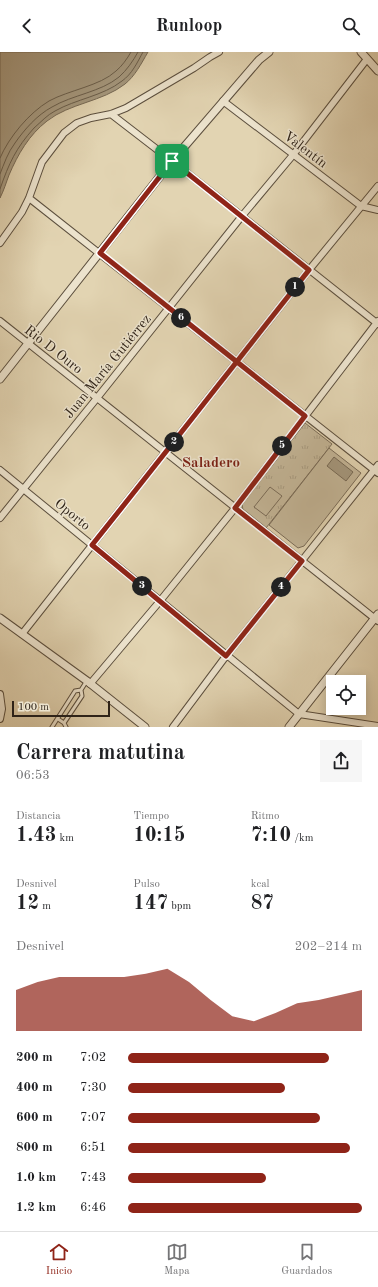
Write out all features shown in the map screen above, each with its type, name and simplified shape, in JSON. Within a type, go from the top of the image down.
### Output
[{"type":"street","points":[[0,243],[22,212],[29,198],[42,162],[64,133],[77,123],[91,118],[111,114],[126,108],[219,52]]},
{"type":"street","points":[[0,379],[172,161],[259,60],[269,52]]},
{"type":"street","points":[[361,52],[378,71]]},
{"type":"street","name":"Juan María Gutiérrez","points":[[0,518],[242,216],[293,155],[367,59]]},
{"type":"street","name":"Valentín","points":[[223,101],[361,206],[378,210]]},
{"type":"street","points":[[88,683],[160,601],[235,508],[378,323],[111,114]]},
{"type":"street","points":[[22,634],[309,270],[378,186]]},
{"type":"street","points":[[29,198],[376,472]]},
{"type":"street","name":"Rio D Ouro","points":[[0,321],[302,561],[377,618]]},
{"type":"street","points":[[172,727],[226,656],[302,561],[376,472],[378,464]]},
{"type":"street","name":"Oporto","points":[[0,470],[226,656],[299,714]]},
{"type":"street","points":[[0,618],[146,727]]},
{"type":"street","points":[[288,727],[377,618]]},
{"type":"street","points":[[0,694],[2,709],[0,719]]},
{"type":"street","points":[[299,714],[378,726]]},
{"type":"lane","points":[[52,727],[75,691],[81,690],[88,683]]},
{"type":"lane","points":[[64,723],[82,696],[81,690]]},
{"type":"lane","points":[[58,719],[64,723],[66,727]]},
{"type":"green space","points":[[305,423],[332,444],[266,528],[243,510],[242,504]]},
{"type":"green space","points":[[329,448],[361,473],[304,546],[298,548],[269,525]]},
{"type":"green space","points":[[270,487],[282,496],[266,516],[254,507]]},
{"type":"water","points":[[0,52],[148,52],[135,74],[125,84],[106,95],[56,115],[41,126],[20,152],[0,198]]},
{"type":"water","points":[[334,457],[353,472],[346,481],[327,466]]},
{"type":"district","name":"Saladero","points":[[211,462]]},
{"type":"route","points":[[172,161],[100,253],[134,281],[236,362],[305,416],[235,508],[302,561],[226,656],[92,545],[236,362],[309,270],[172,161]]}]
